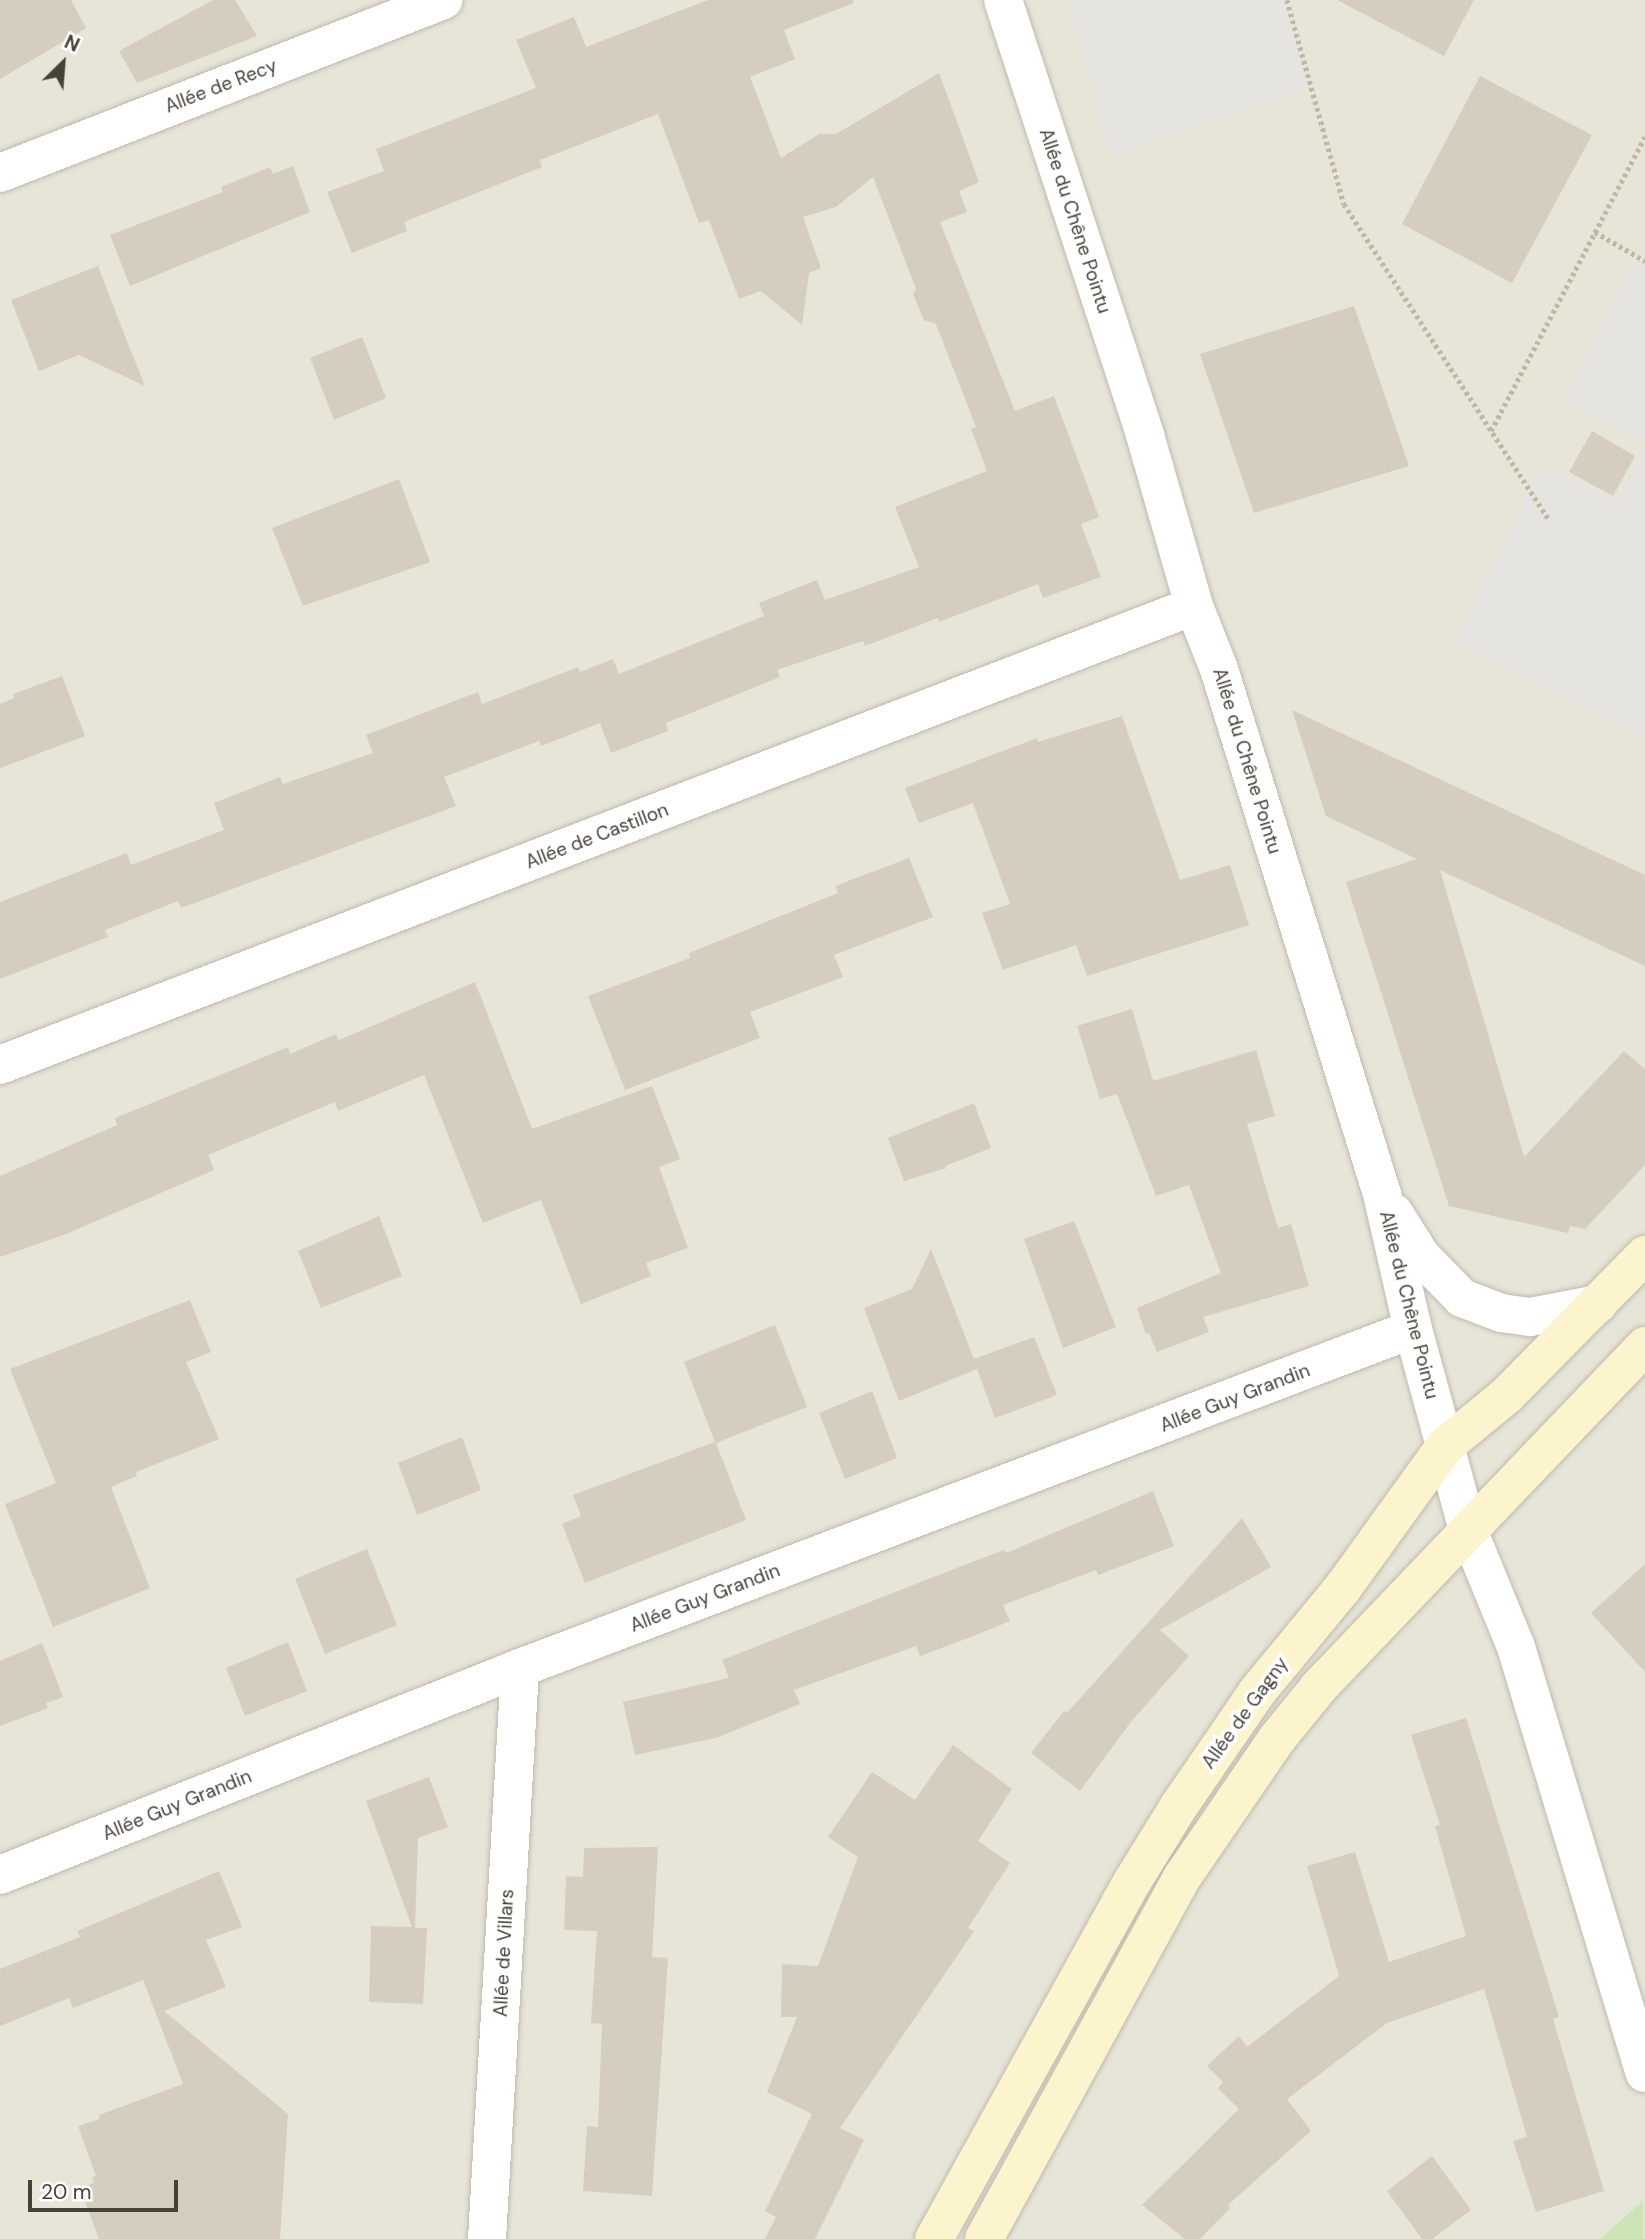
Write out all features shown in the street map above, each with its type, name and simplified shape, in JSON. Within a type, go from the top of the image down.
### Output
[{"type":"main road","name":"Allée de Gagny","points":[[934,2239],[1132,1882],[1179,1806],[1257,1692],[1342,1589],[1445,1446],[1507,1395],[1645,1255]]},
{"type":"main road","points":[[984,2239],[1183,1876],[1276,1740],[1319,1687],[1645,1346]]},
{"type":"street","name":"Allée de Recy","points":[[0,173],[443,0]]},
{"type":"street","name":"Allée du Chêne Pointu","points":[[1003,0],[1144,435],[1194,606],[1223,682],[1381,1194],[1413,1329],[1468,1530],[1516,1647],[1645,2074]]},
{"type":"street","name":"Allée de Castillon","points":[[0,1065],[1194,606]]},
{"type":"street","points":[[1381,1194],[1422,1256],[1462,1298],[1501,1313],[1530,1317],[1598,1304]]},
{"type":"street","name":"Allée Guy Grandin","points":[[0,1875],[520,1668],[1413,1329]]},
{"type":"street","name":"Allée de Villars","points":[[487,2239],[520,1668]]},
{"type":"path","points":[[1287,0],[1344,204],[1549,520]]},
{"type":"path","points":[[1491,431],[1645,137]]},
{"type":"path","points":[[1595,232],[1645,261]]},
{"type":"shaded area","points":[[0,0],[1645,0],[1645,2239],[0,2239]]},
{"type":"shaded area","points":[[1068,0],[1287,0],[1312,87],[1110,156]]},
{"type":"shaded area","points":[[1645,241],[1645,445],[1563,404]]},
{"type":"shaded area","points":[[1645,448],[1645,738],[1454,642],[1543,465],[1618,503]]},
{"type":"green space","points":[[1643,2201],[1643,2239],[1600,2239]]},
{"type":"building","points":[[0,0],[71,0],[86,28],[0,79]]},
{"type":"building","points":[[213,0],[235,0],[257,36],[137,83],[119,51]]},
{"type":"building","points":[[708,0],[853,0],[854,3],[784,30],[795,59],[750,77],[781,158],[819,134],[836,134],[939,73],[979,182],[959,191],[967,212],[940,222],[1015,411],[1054,396],[1099,517],[1081,524],[1101,577],[1043,598],[1038,584],[939,622],[938,618],[865,646],[863,641],[777,670],[780,677],[666,723],[668,731],[611,753],[600,723],[541,746],[539,741],[444,777],[456,806],[181,908],[178,901],[105,930],[108,937],[0,979],[0,902],[127,853],[131,865],[224,830],[214,803],[280,777],[283,784],[373,753],[366,735],[478,692],[482,704],[578,667],[580,672],[613,659],[619,674],[764,616],[759,603],[817,580],[825,600],[919,567],[895,507],[987,471],[971,429],[976,427],[936,324],[924,320],[913,294],[916,289],[873,177],[836,207],[803,217],[821,268],[809,273],[802,325],[761,291],[739,299],[709,220],[699,223],[658,114],[540,160],[542,167],[404,222],[407,231],[352,253],[327,192],[384,171],[376,149],[536,88],[516,40],[574,17],[586,47]]},
{"type":"building","points":[[1337,0],[1474,0],[1444,56]]},
{"type":"building","points":[[1480,76],[1592,135],[1512,283],[1402,224]]},
{"type":"building","points":[[293,166],[310,212],[130,286],[110,235],[223,192],[221,187],[270,167],[273,174]]},
{"type":"building","points":[[98,266],[145,386],[79,355],[39,371],[11,300]]},
{"type":"building","points":[[1354,306],[1409,466],[1254,513],[1200,354]]},
{"type":"building","points":[[362,337],[386,398],[334,420],[310,358]]},
{"type":"building","points":[[1592,431],[1635,456],[1613,496],[1569,472]]},
{"type":"building","points":[[399,479],[430,562],[303,606],[272,528]]},
{"type":"building","points":[[62,676],[85,736],[0,768],[0,704],[14,698],[13,694]]},
{"type":"building","points":[[1292,710],[1645,875],[1645,966],[1440,870],[1524,1157],[1624,1051],[1645,1069],[1645,1165],[1585,1229],[1570,1226],[1568,1233],[1449,1206],[1346,882],[1417,859],[1326,816]]},
{"type":"building","points":[[1122,716],[1180,880],[1230,865],[1249,925],[1087,976],[1076,945],[1003,970],[982,913],[1010,904],[973,803],[919,823],[905,788],[1037,738],[1038,742]]},
{"type":"building","points":[[909,858],[933,917],[834,955],[843,977],[750,1012],[760,1038],[625,1090],[588,996],[690,958],[689,953],[838,893],[835,886]]},
{"type":"building","points":[[475,982],[532,1129],[652,1086],[680,1159],[659,1167],[688,1248],[646,1263],[651,1276],[581,1304],[541,1200],[483,1223],[424,1075],[338,1111],[335,1102],[208,1155],[214,1170],[66,1234],[0,1257],[0,1176],[117,1125],[115,1118],[288,1047],[290,1054],[336,1034],[339,1040]]},
{"type":"building","points":[[1132,1009],[1153,1081],[1256,1050],[1275,1116],[1247,1124],[1278,1228],[1291,1224],[1309,1286],[1203,1317],[1209,1332],[1157,1352],[1149,1333],[1146,1334],[1137,1308],[1221,1273],[1189,1185],[1156,1196],[1117,1094],[1100,1099],[1077,1026]]},
{"type":"building","points":[[974,1103],[991,1148],[945,1166],[946,1168],[904,1181],[888,1138]]},
{"type":"building","points":[[379,1216],[402,1276],[321,1308],[298,1251]]},
{"type":"building","points":[[1074,1221],[1116,1327],[1063,1348],[1024,1239]]},
{"type":"building","points":[[931,1249],[974,1359],[1034,1337],[1057,1395],[995,1418],[977,1369],[899,1401],[864,1308],[912,1289]]},
{"type":"building","points":[[190,1300],[211,1352],[186,1362],[219,1439],[136,1472],[137,1476],[111,1487],[150,1588],[53,1627],[5,1504],[56,1483],[10,1369]]},
{"type":"building","points":[[775,1325],[807,1407],[716,1443],[746,1520],[585,1583],[562,1524],[581,1516],[573,1495],[715,1442],[684,1362]]},
{"type":"building","points":[[872,1391],[897,1458],[845,1479],[819,1413]]},
{"type":"building","points":[[462,1437],[481,1490],[417,1515],[398,1463]]},
{"type":"building","points":[[1153,1491],[1174,1546],[1098,1575],[1096,1570],[1003,1605],[1010,1621],[979,1634],[920,1656],[916,1646],[794,1690],[800,1704],[716,1738],[635,1755],[623,1702],[729,1678],[722,1660],[1004,1550],[1006,1553]]},
{"type":"building","points":[[1242,1518],[1271,1567],[1160,1630],[1189,1656],[1130,1723],[1080,1791],[1031,1753],[1064,1711],[1067,1713]]},
{"type":"building","points":[[367,1549],[397,1625],[325,1654],[295,1579]]},
{"type":"building","points":[[1645,1564],[1645,1672],[1591,1613]]},
{"type":"building","points":[[288,1642],[307,1691],[245,1716],[226,1668]]},
{"type":"building","points":[[42,1643],[63,1697],[46,1703],[48,1708],[0,1726],[0,1661]]},
{"type":"building","points":[[1466,1718],[1559,2017],[1553,2019],[1604,2191],[1536,2212],[1513,2141],[1527,2137],[1484,1989],[1387,2023],[1287,2099],[1311,2131],[1228,2205],[1230,2208],[1200,2239],[1185,2239],[1142,2205],[1239,2109],[1218,2088],[1223,2082],[1207,2066],[1239,2036],[1247,2047],[1339,1976],[1307,1866],[1355,1852],[1389,1962],[1466,1936],[1435,1826],[1440,1825],[1411,1735]]},
{"type":"building","points":[[953,1745],[1012,1789],[978,1841],[1010,1863],[968,1928],[974,1931],[840,2128],[864,2140],[815,2239],[765,2239],[776,2217],[765,2211],[812,2114],[767,2092],[797,2017],[781,2017],[782,1964],[818,1966],[858,1857],[828,1837],[872,1772],[915,1800]]},
{"type":"building","points":[[429,1777],[448,1827],[418,1838],[415,1928],[427,1928],[423,2004],[369,2002],[371,1926],[412,1927],[366,1801]]},
{"type":"building","points":[[658,1847],[652,1957],[668,1958],[652,2196],[583,2191],[587,2126],[598,2127],[602,2024],[591,2023],[597,1931],[564,1930],[566,1876],[583,1877],[584,1848]]},
{"type":"building","points":[[219,1871],[242,1927],[206,1940],[226,1987],[164,2011],[288,2114],[280,2239],[99,2239],[80,2188],[94,2183],[92,2177],[96,2176],[78,2126],[100,2119],[99,2115],[183,2084],[143,1980],[73,2008],[69,1998],[0,2026],[0,1969],[80,1937],[77,1931]]},
{"type":"building","points":[[1432,2156],[1471,2210],[1432,2239],[1422,2239],[1387,2191]]}]
